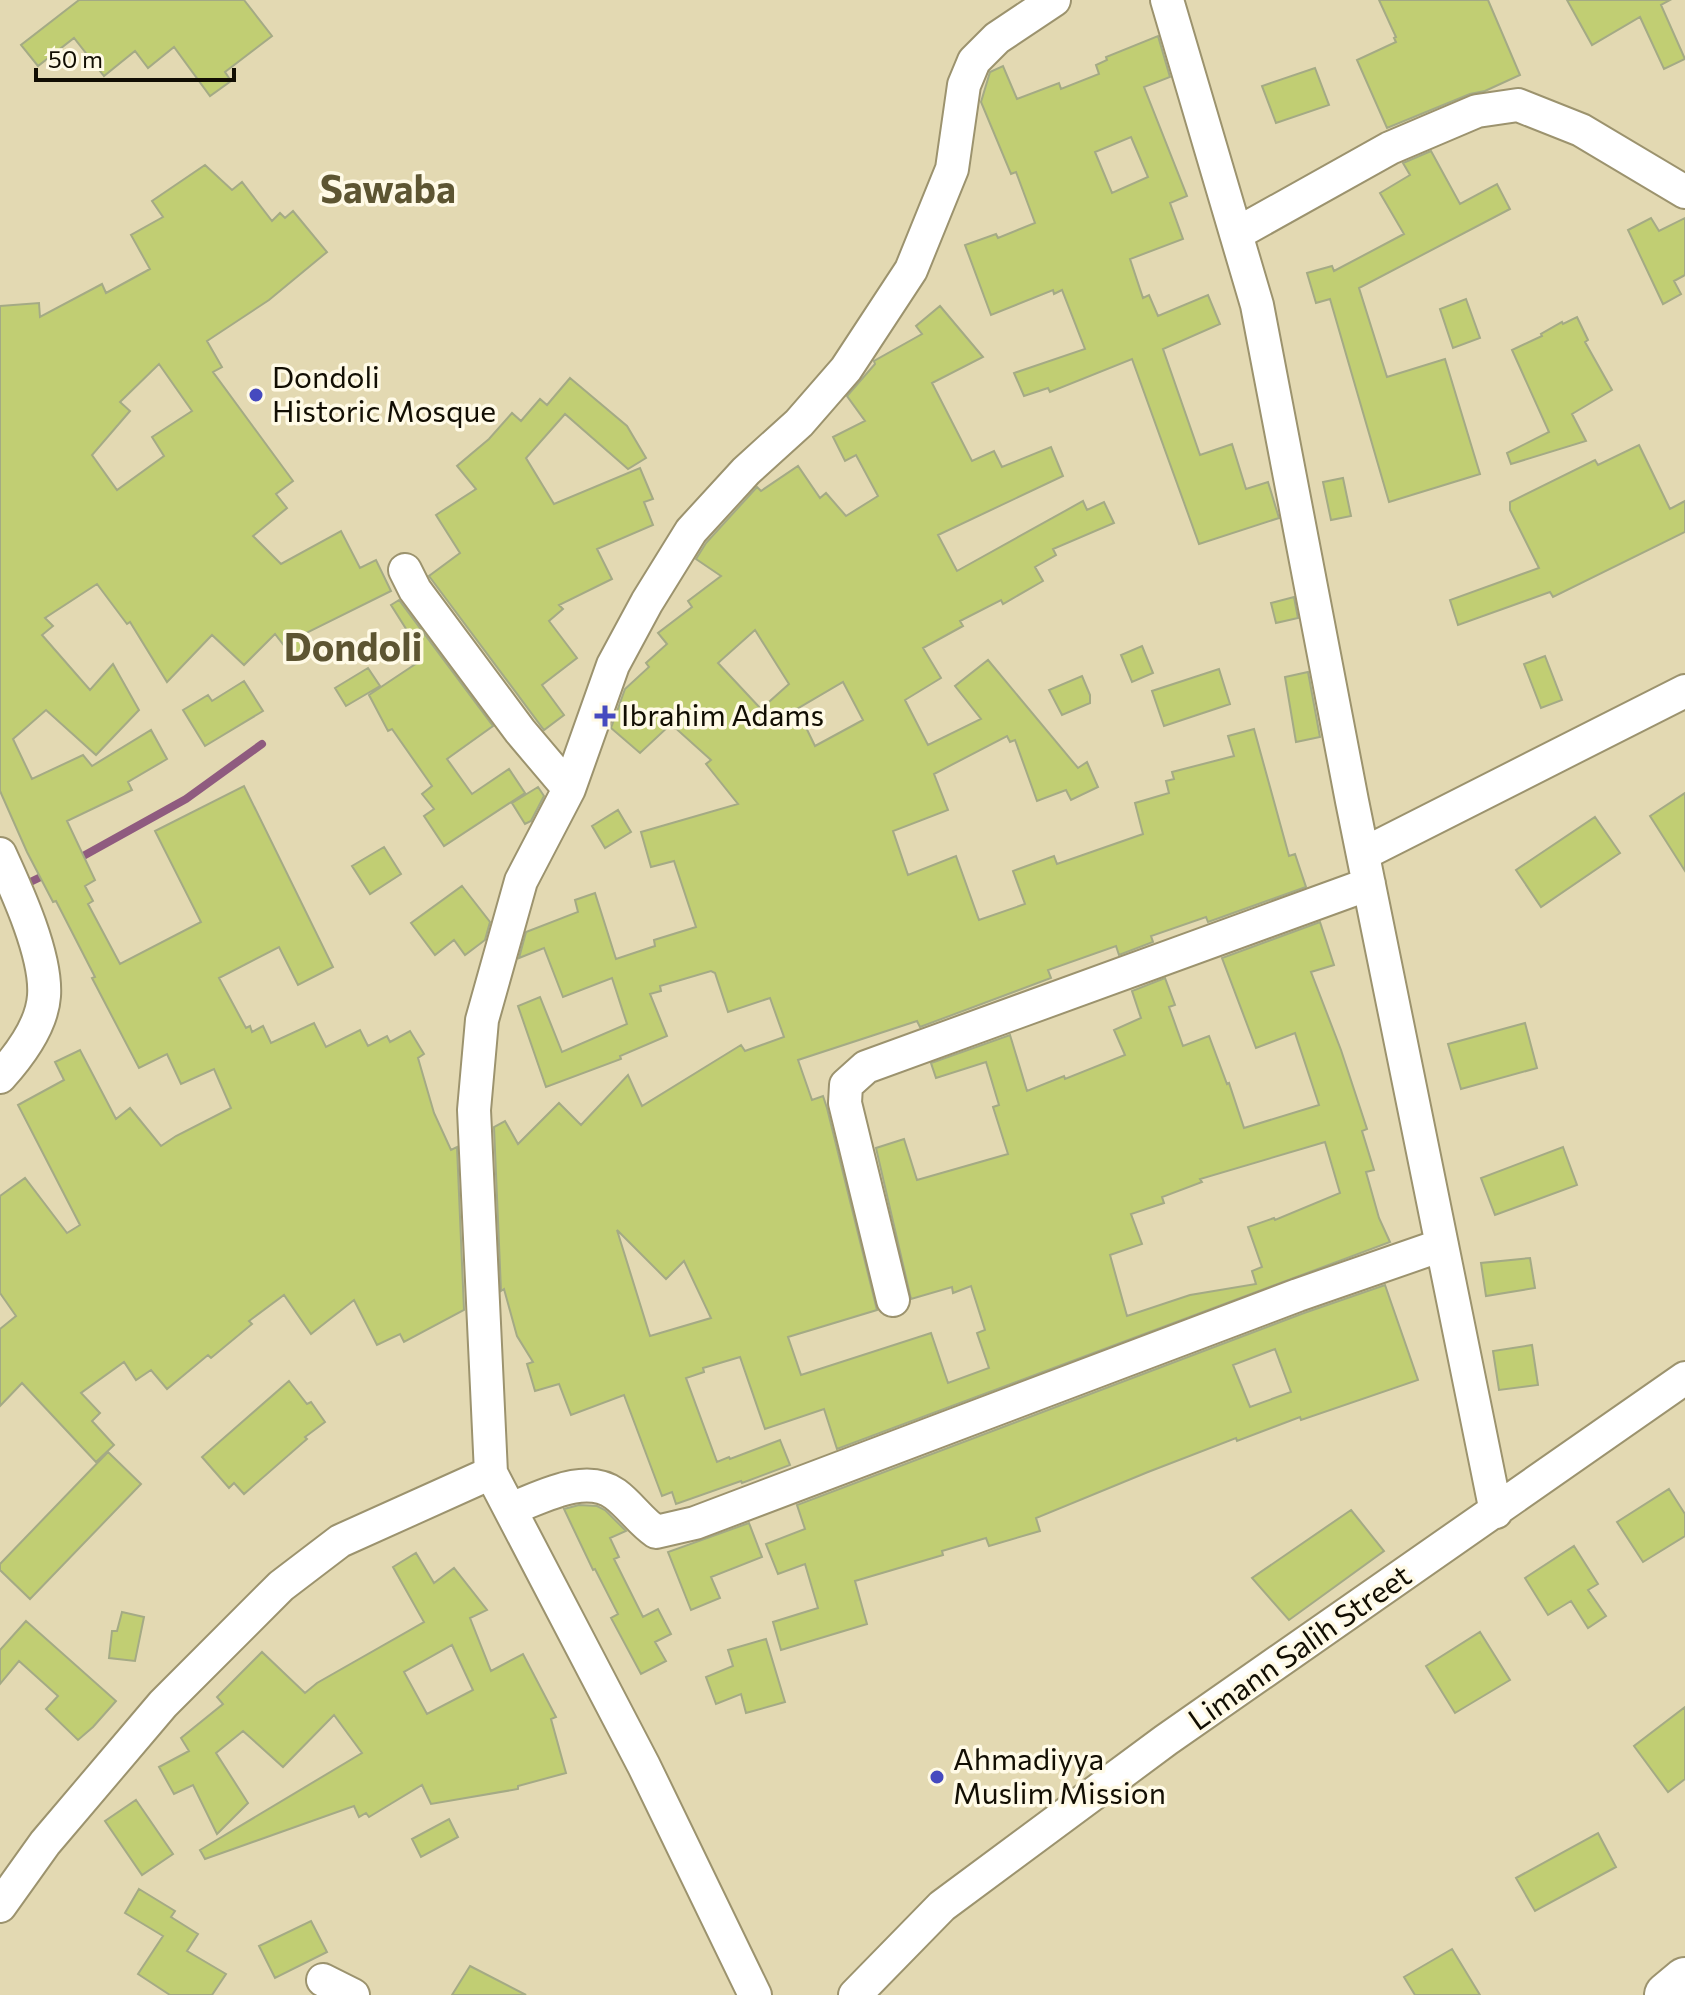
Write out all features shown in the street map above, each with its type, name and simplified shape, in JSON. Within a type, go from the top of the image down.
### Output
[{"type":"highway","points":[[1667,1995],[1685,1980]]},
{"type":"street","points":[[755,1995],[644,1766],[491,1473],[474,1110],[482,1020],[521,881],[569,789],[613,665],[691,531],[746,471],[799,423],[846,369],[911,270],[952,169],[964,85],[974,61],[997,38],[1054,0]]},
{"type":"street","points":[[1167,0],[1257,305],[1366,869],[1496,1512]]},
{"type":"street","points":[[1236,234],[1390,148],[1477,111],[1518,105],[1581,130],[1685,192]]},
{"type":"street","points":[[405,570],[415,590],[520,731],[569,789]]},
{"type":"street","points":[[893,1300],[845,1103],[846,1085],[866,1067],[1366,869],[1685,691]]},
{"type":"street","points":[[0,854],[16,889],[39,957],[44,997],[29,1042],[0,1077]]},
{"type":"street","points":[[510,1509],[581,1485],[601,1485],[617,1495],[642,1523],[656,1532],[695,1523],[1284,1300],[1442,1245]]},
{"type":"street","name":"Limann Salih Street","points":[[855,1995],[942,1906],[1166,1740],[1685,1378]]},
{"type":"street","points":[[0,1906],[45,1843],[163,1704],[281,1586],[340,1541],[491,1473]]},
{"type":"street","points":[[323,1980],[353,1995]]},
{"type":"building","points":[[79,0],[244,0],[272,36],[225,72],[231,81],[210,96],[174,47],[148,68],[135,51],[104,76],[74,38],[38,66],[21,45]]},
{"type":"building","points":[[1379,0],[1488,0],[1520,75],[1387,128],[1357,60],[1396,42]]},
{"type":"building","points":[[1567,0],[1670,0],[1661,5],[1685,59],[1664,69],[1640,17],[1592,45]]},
{"type":"building","points":[[1158,36],[1170,77],[1144,87],[1187,196],[1170,203],[1183,239],[1130,259],[1143,298],[1149,295],[1158,316],[1208,295],[1220,324],[1163,349],[1200,455],[1232,444],[1246,489],[1268,482],[1279,518],[1199,544],[1132,359],[1050,392],[1048,388],[1024,396],[1014,373],[1085,349],[1062,290],[1054,294],[1053,290],[991,315],[965,245],[996,234],[998,238],[1035,223],[1016,172],[1011,174],[981,102],[990,72],[1003,66],[1017,99],[1059,83],[1061,89],[1099,74],[1096,65],[1107,60],[1106,57]],"holes":[[[1131,137],[1148,177],[1112,193],[1095,152]]]},
{"type":"building","points":[[1315,68],[1329,105],[1276,123],[1262,86]]},
{"type":"building","points":[[1431,151],[1460,204],[1497,184],[1510,209],[1359,288],[1387,377],[1445,359],[1480,474],[1389,502],[1330,299],[1316,303],[1307,273],[1332,266],[1334,271],[1404,234],[1380,193],[1410,175],[1403,163]]},
{"type":"building","points":[[205,165],[232,190],[242,182],[272,221],[280,213],[285,218],[293,211],[327,252],[269,300],[207,341],[222,367],[213,372],[293,481],[276,494],[287,508],[253,536],[281,564],[341,531],[360,568],[376,560],[391,591],[306,633],[315,645],[296,661],[275,634],[244,665],[212,635],[167,682],[130,622],[127,624],[97,584],[45,618],[53,626],[42,635],[90,690],[113,664],[139,710],[96,755],[46,710],[13,739],[32,779],[83,755],[92,766],[151,730],[167,759],[128,782],[132,790],[67,821],[95,880],[85,886],[93,901],[88,904],[120,964],[201,922],[155,831],[244,786],[333,967],[298,985],[279,947],[219,978],[246,1028],[250,1026],[252,1032],[263,1026],[271,1043],[314,1023],[326,1047],[360,1030],[368,1046],[387,1036],[390,1042],[410,1031],[424,1054],[418,1058],[434,1113],[451,1150],[457,1147],[464,1310],[404,1342],[400,1334],[377,1345],[354,1300],[311,1334],[284,1295],[249,1321],[252,1324],[211,1358],[208,1355],[167,1389],[151,1370],[136,1380],[124,1362],[81,1393],[100,1413],[92,1421],[114,1445],[96,1462],[22,1383],[0,1406],[0,1329],[16,1316],[0,1293],[0,1196],[25,1178],[67,1233],[80,1225],[18,1105],[64,1080],[55,1062],[80,1050],[116,1119],[130,1108],[161,1146],[231,1108],[214,1069],[181,1084],[167,1054],[139,1068],[56,901],[53,902],[27,852],[0,791],[0,306],[39,303],[40,317],[102,284],[106,293],[150,269],[131,235],[163,217],[152,201]],"holes":[[[159,364],[192,411],[152,437],[164,456],[117,490],[92,455],[130,411],[120,402]]]},
{"type":"building","points":[[1651,218],[1659,231],[1685,218],[1685,275],[1674,281],[1681,294],[1663,304],[1628,230]]},
{"type":"building","points":[[1466,299],[1480,338],[1453,348],[1440,309]]},
{"type":"building","points":[[940,306],[983,357],[932,383],[972,461],[994,451],[1002,467],[1051,447],[1063,476],[938,535],[957,571],[1083,501],[1087,510],[1104,502],[1114,523],[1053,549],[1056,555],[1035,567],[1043,581],[1003,604],[1001,600],[960,621],[963,626],[923,648],[941,678],[905,700],[928,745],[981,719],[955,686],[988,660],[1078,768],[1087,762],[1098,787],[1071,800],[1066,790],[1037,801],[1015,740],[1010,742],[1007,736],[934,774],[948,810],[893,831],[908,875],[956,856],[979,920],[1025,904],[1013,871],[1054,856],[1057,864],[1143,834],[1135,803],[1169,793],[1166,781],[1174,779],[1172,772],[1234,756],[1228,736],[1254,729],[1289,856],[1295,854],[1306,887],[1208,922],[1206,917],[1151,936],[1153,942],[1119,955],[1116,946],[1048,970],[1051,978],[920,1027],[917,1021],[798,1060],[812,1100],[823,1096],[827,1108],[877,1310],[788,1337],[801,1375],[931,1333],[948,1383],[989,1368],[977,1333],[985,1330],[971,1286],[953,1293],[952,1287],[911,1299],[876,1148],[904,1139],[917,1180],[1008,1154],[993,1107],[999,1105],[986,1062],[936,1078],[931,1063],[1010,1035],[1027,1091],[1064,1076],[1065,1079],[1125,1055],[1114,1030],[1141,1018],[1132,991],[1165,978],[1175,1005],[1169,1007],[1183,1046],[1209,1036],[1244,1128],[1319,1105],[1295,1033],[1256,1048],[1222,958],[1320,922],[1334,965],[1311,972],[1367,1129],[1362,1131],[1374,1170],[1366,1172],[1379,1218],[1390,1242],[837,1449],[824,1409],[765,1429],[740,1357],[703,1368],[704,1372],[686,1378],[717,1462],[780,1440],[790,1465],[676,1504],[672,1492],[662,1496],[624,1395],[571,1415],[559,1384],[535,1391],[527,1364],[533,1362],[517,1336],[504,1289],[501,1291],[494,1127],[505,1121],[518,1144],[559,1103],[581,1125],[628,1075],[642,1106],[741,1045],[745,1051],[784,1037],[770,998],[728,1012],[715,973],[711,971],[660,986],[661,991],[650,994],[667,1036],[620,1056],[621,1059],[546,1087],[518,1006],[540,997],[562,1052],[627,1024],[612,978],[563,997],[544,948],[519,958],[526,932],[578,912],[575,900],[595,893],[616,959],[655,946],[654,940],[696,927],[674,861],[651,867],[641,832],[738,804],[706,764],[711,760],[671,724],[640,753],[611,728],[625,689],[649,667],[646,663],[667,644],[658,633],[692,607],[688,601],[721,576],[696,559],[706,543],[757,487],[761,491],[798,466],[820,498],[826,493],[846,516],[878,496],[856,455],[845,461],[833,437],[865,421],[847,396],[875,364],[874,361],[922,334],[916,326]],"holes":[[[755,630],[789,684],[761,709],[718,663]],[[843,682],[863,720],[815,746],[797,709]],[[1325,1142],[1340,1193],[1275,1220],[1248,1227],[1262,1267],[1252,1271],[1256,1284],[1190,1295],[1127,1316],[1110,1255],[1142,1244],[1131,1214],[1164,1203],[1162,1197],[1202,1182],[1200,1179]],[[617,1230],[666,1279],[684,1261],[711,1318],[650,1336]]]},
{"type":"building","points":[[1577,317],[1588,340],[1585,342],[1612,390],[1572,414],[1586,441],[1511,464],[1507,453],[1549,432],[1512,350]]},
{"type":"building","points":[[570,378],[627,426],[646,458],[628,469],[565,414],[526,458],[554,504],[640,468],[653,499],[644,502],[653,525],[597,549],[612,579],[559,605],[563,609],[549,621],[577,658],[542,685],[564,715],[544,730],[429,576],[460,553],[436,515],[476,489],[457,466],[489,439],[512,413],[521,421],[540,399],[547,405]]},
{"type":"building","points":[[1639,445],[1670,509],[1685,501],[1685,532],[1553,597],[1550,592],[1458,625],[1450,600],[1539,568],[1510,510],[1510,502],[1595,460],[1598,465]]},
{"type":"building","points":[[1343,478],[1351,516],[1331,520],[1323,482]]},
{"type":"building","points":[[1294,597],[1298,618],[1276,623],[1271,603]]},
{"type":"building","points":[[399,600],[493,726],[447,759],[472,794],[509,769],[525,793],[444,846],[424,816],[434,809],[422,794],[432,786],[392,729],[388,731],[369,695],[420,661],[415,654],[420,651],[391,605]]},
{"type":"building","points":[[1142,646],[1153,673],[1132,682],[1121,655]]},
{"type":"building","points":[[1545,656],[1562,700],[1541,708],[1524,664]]},
{"type":"building","points":[[368,668],[380,686],[346,706],[335,688]]},
{"type":"building","points":[[1219,669],[1230,704],[1164,726],[1152,691]]},
{"type":"building","points":[[1308,672],[1320,737],[1296,742],[1285,677]]},
{"type":"building","points":[[1082,676],[1090,703],[1062,715],[1049,690]]},
{"type":"building","points":[[244,681],[263,711],[205,746],[183,710],[208,695],[212,701]]},
{"type":"building","points":[[538,787],[544,796],[531,821],[525,824],[512,803]]},
{"type":"building","points":[[1685,793],[1685,871],[1650,816]]},
{"type":"building","points":[[618,810],[631,832],[605,848],[592,826]]},
{"type":"building","points":[[1595,817],[1620,853],[1541,907],[1516,870]]},
{"type":"building","points":[[384,847],[401,874],[370,894],[352,866]]},
{"type":"building","points":[[462,886],[490,922],[485,940],[465,955],[454,940],[435,955],[411,923]]},
{"type":"building","points":[[1525,1023],[1537,1068],[1461,1089],[1448,1044]]},
{"type":"building","points":[[1563,1147],[1577,1185],[1495,1215],[1481,1178]]},
{"type":"building","points":[[1530,1258],[1535,1288],[1486,1296],[1481,1263]]},
{"type":"building","points":[[1385,1285],[1418,1380],[1301,1420],[1300,1417],[1237,1441],[1236,1438],[1148,1472],[1036,1518],[1040,1531],[989,1546],[986,1538],[942,1551],[943,1555],[855,1581],[867,1624],[781,1650],[773,1622],[818,1608],[805,1564],[778,1574],[766,1544],[805,1529],[797,1505]],"holes":[[[1275,1349],[1291,1392],[1250,1407],[1233,1365]]]},
{"type":"building","points":[[1532,1345],[1538,1385],[1499,1390],[1493,1351]]},
{"type":"building","points":[[289,1381],[307,1404],[311,1402],[325,1422],[244,1494],[234,1483],[229,1488],[202,1457]]},
{"type":"building","points":[[108,1452],[141,1484],[30,1599],[0,1570],[0,1564]]},
{"type":"building","points":[[1669,1489],[1685,1514],[1685,1536],[1643,1562],[1617,1522]]},
{"type":"building","points":[[579,1505],[597,1506],[605,1510],[626,1531],[610,1538],[619,1557],[614,1559],[643,1617],[658,1609],[671,1634],[655,1642],[666,1661],[641,1674],[611,1618],[618,1614],[564,1509]]},
{"type":"building","points":[[1351,1510],[1384,1551],[1289,1620],[1252,1578]]},
{"type":"building","points":[[749,1523],[762,1557],[711,1577],[720,1598],[691,1610],[668,1552]]},
{"type":"building","points":[[1574,1546],[1598,1584],[1588,1590],[1606,1616],[1588,1628],[1571,1601],[1548,1615],[1525,1578]]},
{"type":"building","points":[[416,1553],[434,1583],[454,1568],[487,1610],[470,1618],[491,1671],[523,1654],[556,1717],[551,1719],[566,1773],[518,1786],[518,1789],[431,1804],[422,1785],[369,1817],[366,1813],[359,1817],[354,1806],[205,1859],[200,1850],[362,1753],[334,1715],[283,1767],[243,1731],[216,1753],[248,1803],[217,1834],[193,1785],[174,1794],[159,1767],[189,1751],[181,1738],[223,1704],[217,1697],[262,1652],[305,1693],[317,1683],[424,1622],[393,1567]],"holes":[[[452,1645],[473,1690],[427,1714],[404,1672]]]},
{"type":"building","points":[[122,1612],[144,1617],[135,1661],[109,1658],[112,1631],[117,1631]]},
{"type":"building","points":[[26,1621],[116,1701],[78,1740],[46,1709],[58,1696],[19,1661],[0,1684],[0,1650]]},
{"type":"building","points":[[1480,1632],[1510,1680],[1455,1713],[1426,1666]]},
{"type":"building","points":[[766,1639],[785,1702],[746,1713],[741,1694],[716,1704],[706,1677],[733,1666],[728,1650]]},
{"type":"building","points":[[1685,1707],[1685,1779],[1668,1792],[1634,1746]]},
{"type":"building","points":[[136,1800],[173,1854],[142,1875],[105,1821]]},
{"type":"building","points":[[449,1819],[458,1837],[421,1857],[412,1839]]},
{"type":"building","points":[[1598,1833],[1616,1867],[1535,1911],[1516,1878]]},
{"type":"building","points":[[139,1889],[175,1911],[171,1917],[198,1934],[187,1951],[226,1974],[212,1995],[170,1995],[138,1974],[163,1936],[125,1913]]},
{"type":"building","points":[[311,1921],[327,1952],[275,1978],[259,1946]]},
{"type":"building","points":[[1452,1949],[1480,1995],[1415,1995],[1404,1977]]},
{"type":"building","points":[[470,1966],[526,1995],[452,1995]]},
{"type":"waterway","points":[[76,860],[186,799],[262,744]]},
{"type":"waterway","points":[[22,886],[49,873]]},
{"type":"place","name":"Dondoli Historic Mosque","points":[[256,395]]},
{"type":"place","name":"Ibrahim Adams","points":[[605,716]]},
{"type":"place","name":"Ahmadiyya Muslim Mission","points":[[937,1777]]},
{"type":"district","name":"Sawaba","points":[[388,190]]},
{"type":"district","name":"Dondoli","points":[[353,648]]}]
